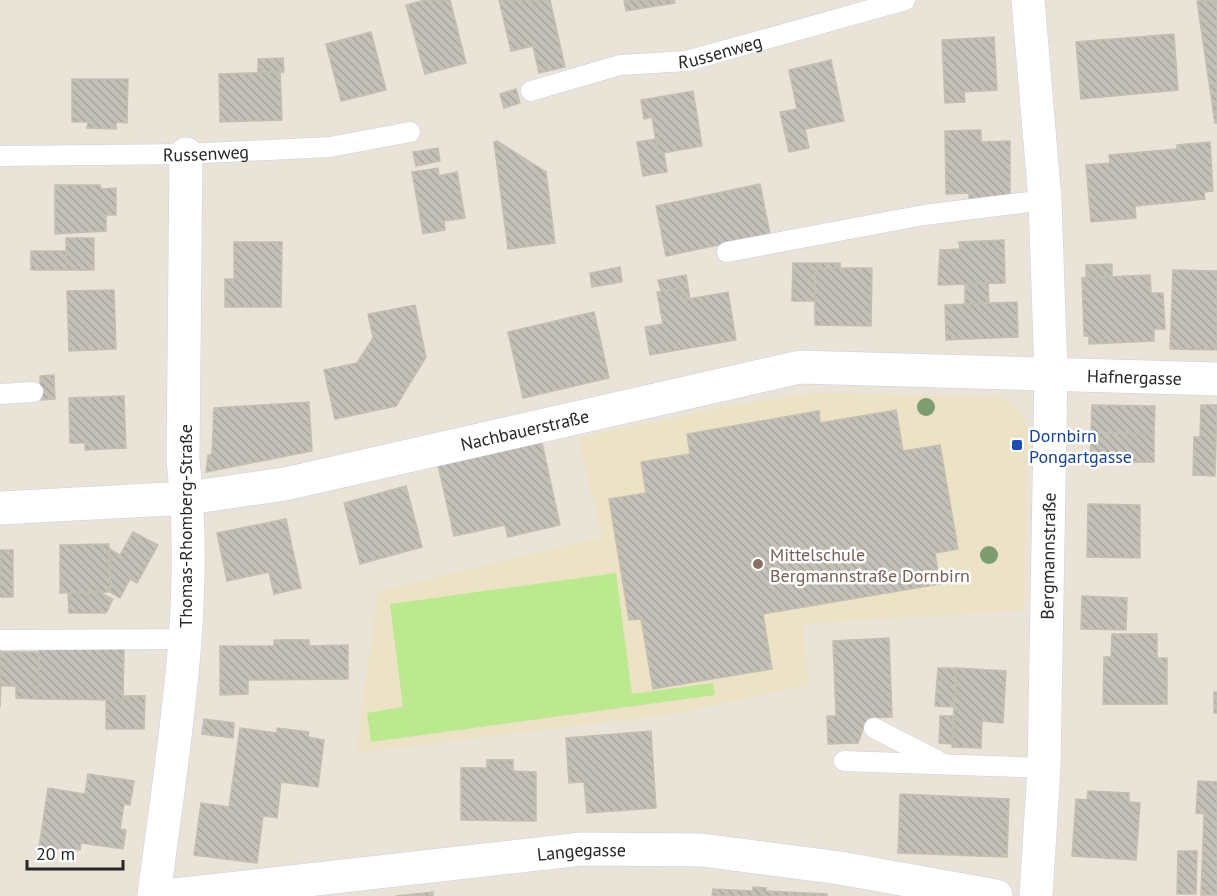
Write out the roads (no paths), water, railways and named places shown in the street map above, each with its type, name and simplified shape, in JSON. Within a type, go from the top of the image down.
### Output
[{"type":"street","name":"Bergmannstraße","points":[[1028,0],[1045,200],[1051,373],[1044,768],[1036,896]]},
{"type":"street","name":"Thomas-Rhomberg-Straße","points":[[154,896],[186,639],[188,498],[183,460],[186,154]]},
{"type":"street","name":"Nachbauerstraße","points":[[0,508],[188,498],[285,484],[800,367],[1051,373]]},
{"type":"street","name":"Hafnergasse","points":[[1051,373],[1217,379]]},
{"type":"street","name":"Langegasse","points":[[166,896],[582,849],[702,850],[840,868],[996,896]]},
{"type":"lane","name":"Russenweg","points":[[531,91],[620,65],[687,61],[905,0]]},
{"type":"lane","name":"Russenweg","points":[[0,156],[186,154],[330,147],[410,132]]},
{"type":"lane","points":[[727,252],[924,215],[1045,200]]},
{"type":"lane","points":[[0,394],[33,392]]},
{"type":"lane","points":[[0,640],[186,639]]},
{"type":"lane","points":[[874,728],[944,765]]},
{"type":"lane","points":[[844,761],[1044,768]]},
{"type":"place","name":"Dornbirn Pongartgasse","points":[[1017,445]]},
{"type":"place","name":"Mittelschule Bergmannstraße Dornbirn","points":[[758,564]]}]
